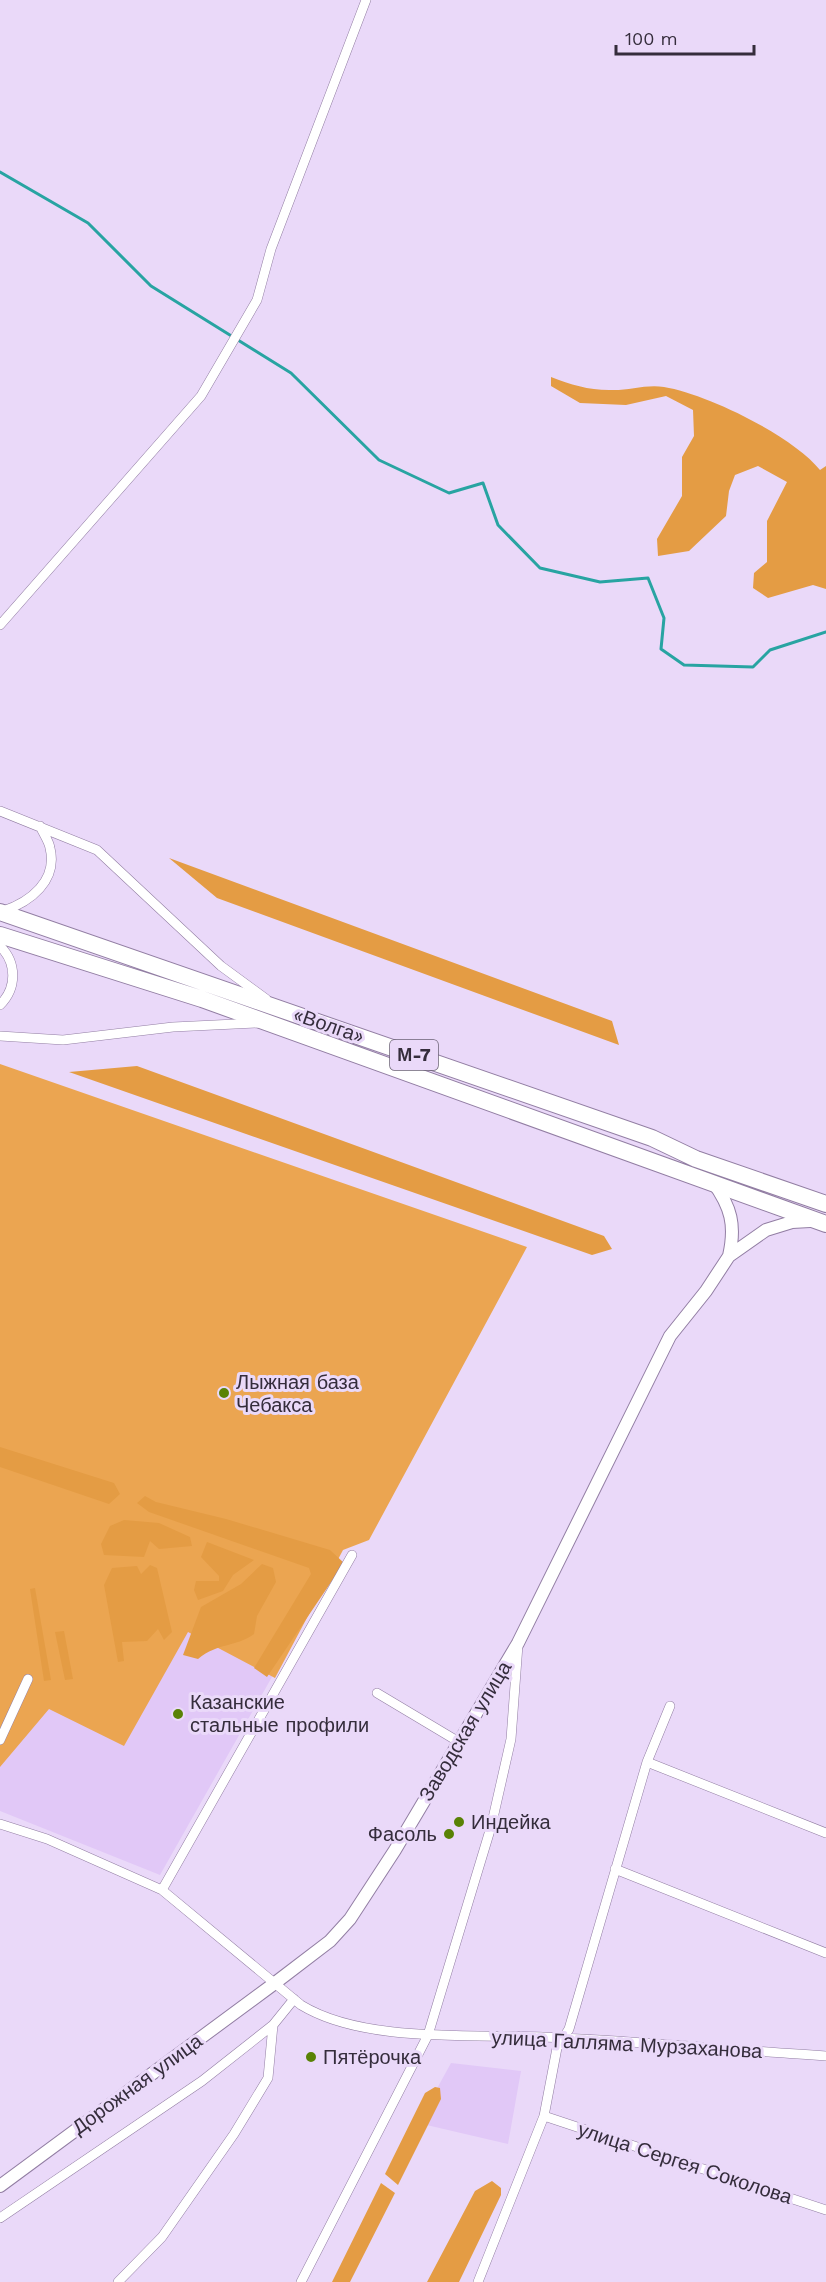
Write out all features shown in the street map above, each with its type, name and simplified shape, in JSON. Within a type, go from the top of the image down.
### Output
[{"type":"highway","name":"«Волга»","points":[[0,912],[652,1138],[696,1159],[826,1204]]},
{"type":"highway","name":"«Волга»","points":[[0,935],[268,1023],[821,1222]]},
{"type":"street","points":[[0,625],[133,475],[207,386],[257,300],[271,249],[366,0]]},
{"type":"street","points":[[0,811],[97,850],[221,966],[275,1006]]},
{"type":"street","points":[[0,912],[19,905],[31,897],[42,888],[48,877],[51,849],[40,826]]},
{"type":"street","points":[[0,946],[10,960],[13,982],[6,999],[0,1005]]},
{"type":"street","points":[[0,1036],[63,1040],[173,1027],[268,1023]]},
{"type":"street","points":[[712,1182],[726,1200],[732,1218],[734,1234],[729,1256]]},
{"type":"street","points":[[729,1256],[766,1230],[792,1222],[821,1222]]},
{"type":"street","name":"Заводская улица","points":[[275,1983],[330,1941],[350,1919],[395,1850],[518,1642],[670,1336],[706,1291],[729,1256]]},
{"type":"street","points":[[162,1890],[352,1555]]},
{"type":"street","points":[[301,2282],[428,2036],[491,1827],[511,1739],[518,1642]]},
{"type":"street","points":[[0,1740],[28,1679]]},
{"type":"street","points":[[377,1693],[459,1742]]},
{"type":"street","points":[[480,2281],[544,2116],[557,2048],[569,2030],[647,1762],[670,1706]]},
{"type":"street","points":[[647,1762],[826,1833]]},
{"type":"street","name":"улица Галляма Мурзаханова","points":[[0,1824],[47,1839],[162,1890],[294,1999],[322,2018],[428,2036],[563,2038],[826,2056]]},
{"type":"street","points":[[615,1869],[826,1953]]},
{"type":"street","name":"Дорожная улица","points":[[0,2186],[275,1983]]},
{"type":"street","points":[[0,2218],[193,2088],[273,2025],[294,1999]]},
{"type":"street","points":[[118,2282],[162,2237],[234,2134],[268,2078],[273,2025]]},
{"type":"street","name":"улица Сергея Соколова","points":[[544,2116],[826,2210]]},
{"type":"shaded area","points":[[551,377],[597,390],[658,386],[682,391],[748,418],[790,444],[820,470],[826,466],[826,589],[813,585],[768,598],[753,588],[754,573],[767,562],[767,521],[787,482],[758,466],[735,475],[729,491],[726,516],[689,551],[658,556],[657,539],[682,496],[682,457],[694,436],[693,410],[666,396],[626,405],[580,403],[551,386]]},
{"type":"shaded area","points":[[169,858],[612,1021],[619,1045],[217,898]]},
{"type":"shaded area","name":"Лыжная база Чебакса","points":[[0,1064],[527,1247],[369,1540],[343,1550],[275,1678],[188,1632],[124,1746],[49,1709],[0,1767]]},
{"type":"shaded area","points":[[137,1066],[604,1236],[612,1249],[592,1255],[69,1072]]},
{"type":"shaded area","points":[[0,1447],[114,1483],[120,1494],[109,1504],[0,1467]]},
{"type":"shaded area","points":[[145,1496],[156,1502],[226,1519],[330,1550],[344,1563],[267,1677],[254,1668],[311,1574],[309,1568],[149,1512],[137,1503]]},
{"type":"shaded area","points":[[124,1520],[159,1523],[190,1537],[192,1546],[159,1549],[150,1541],[144,1557],[104,1555],[101,1544],[110,1526]]},
{"type":"shaded area","points":[[207,1542],[254,1560],[233,1575],[223,1591],[198,1600],[194,1590],[196,1581],[219,1581],[219,1576],[201,1557]]},
{"type":"shaded area","points":[[262,1564],[273,1568],[276,1582],[257,1616],[254,1634],[213,1650],[198,1659],[183,1655],[201,1607],[241,1584]]},
{"type":"shaded area","points":[[150,1565],[157,1568],[172,1632],[164,1640],[158,1629],[147,1641],[122,1642],[124,1661],[118,1662],[104,1585],[112,1568],[137,1566],[141,1574]]},
{"type":"shaded area","name":"Казанские стальные профили","points":[[29,1575],[216,1631],[277,1668],[160,1875],[0,1811],[0,1761]]},
{"type":"shaded area","points":[[35,1588],[51,1680],[44,1681],[30,1589]]},
{"type":"shaded area","points":[[64,1631],[73,1679],[65,1680],[55,1632]]},
{"type":"shaded area","points":[[451,2063],[521,2071],[508,2144],[418,2123]]},
{"type":"shaded area","points":[[435,2087],[440,2088],[441,2099],[398,2185],[385,2174],[425,2093]]},
{"type":"shaded area","points":[[492,2181],[501,2188],[501,2195],[459,2282],[427,2282],[475,2191]]},
{"type":"shaded area","points":[[381,2183],[395,2193],[350,2282],[332,2282]]},
{"type":"waterway","points":[[0,172],[88,223],[151,286],[291,373],[379,460],[449,493],[483,483],[498,525],[540,568],[600,582],[648,578],[664,618],[661,649],[684,665],[753,667],[770,650],[826,632]]},
{"type":"place","name":"Лыжная база Чебакса","points":[[224,1393]]},
{"type":"place","name":"Казанские стальные профили","points":[[178,1714]]},
{"type":"place","name":"Индейка","points":[[459,1822]]},
{"type":"place","name":"Фасоль","points":[[449,1834]]},
{"type":"place","name":"Пятёрочка","points":[[311,2057]]}]
